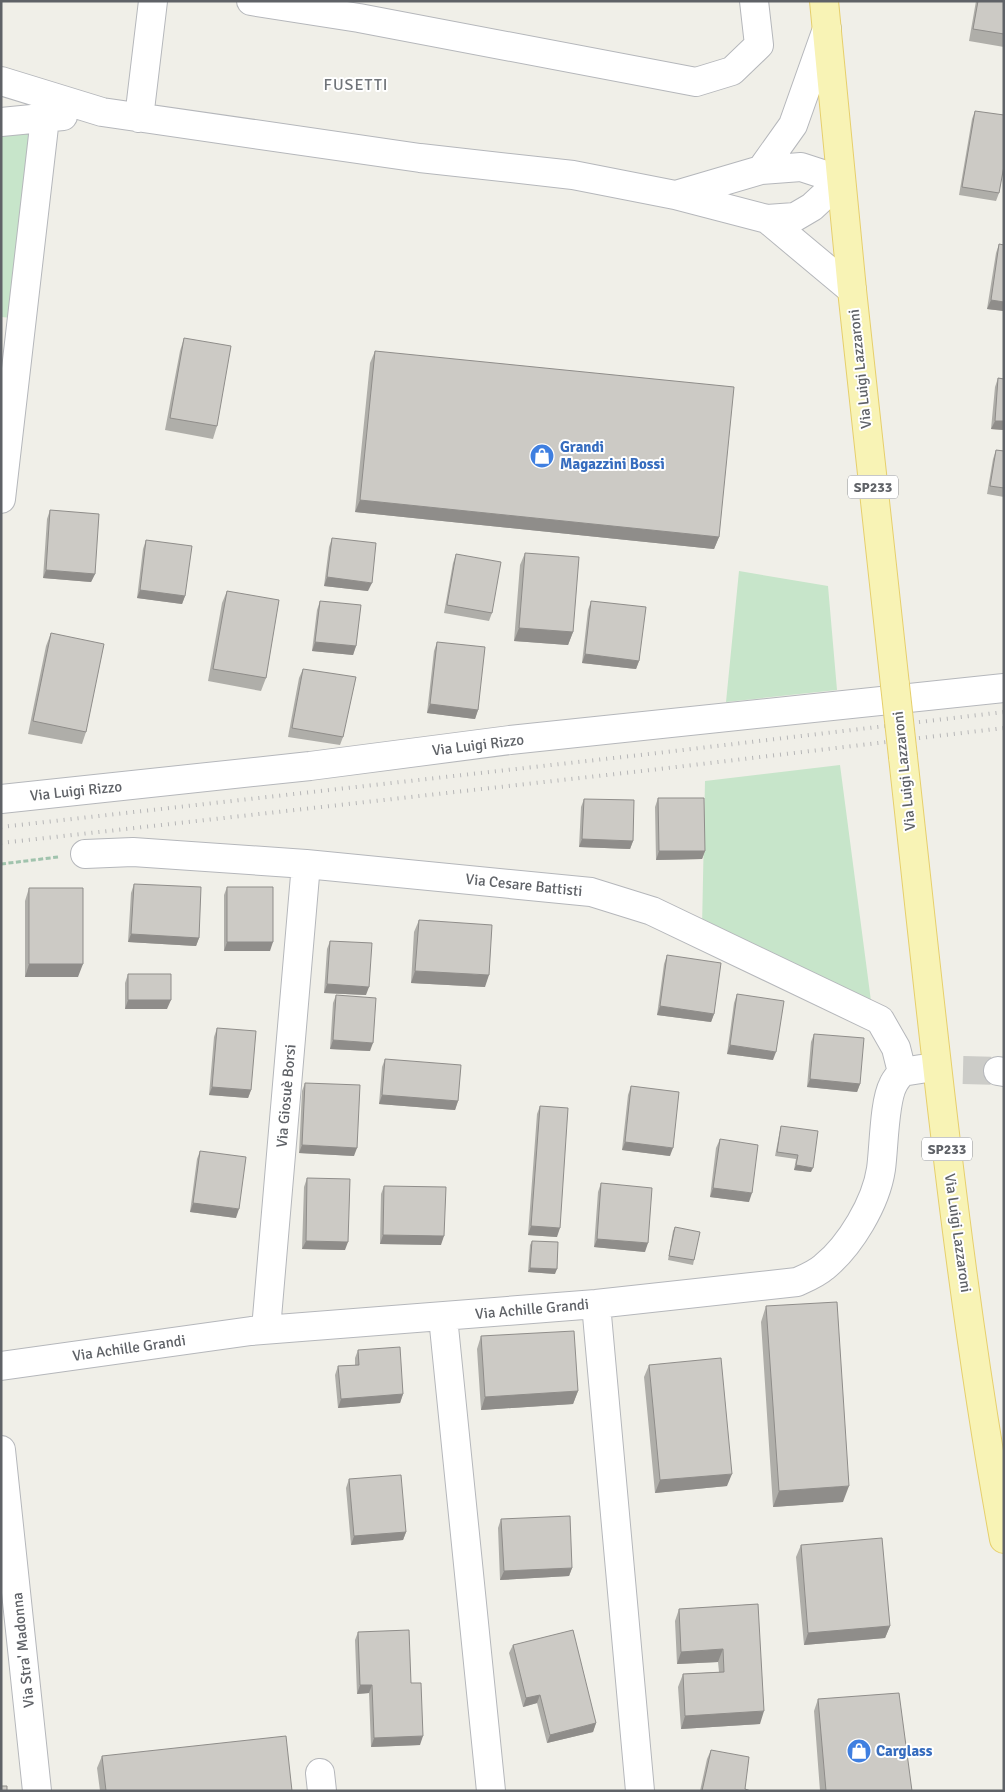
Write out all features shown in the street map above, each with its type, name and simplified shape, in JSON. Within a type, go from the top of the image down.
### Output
[{"type":"main road","name":"Via Luigi Lazzaroni","points":[[824,1],[852,290],[948,1163],[972,1341],[1004,1539]]},
{"type":"street","points":[[138,118],[153,1]]},
{"type":"street","points":[[252,1],[360,18],[696,82],[732,72],[758,45],[754,1]]},
{"type":"street","points":[[760,170],[793,125],[826,29]]},
{"type":"street","points":[[1,81],[102,112],[420,158],[573,174],[675,195],[768,219],[795,217],[812,207],[841,180]]},
{"type":"street","points":[[1,122],[102,112]]},
{"type":"street","points":[[1,499],[45,118]]},
{"type":"street","points":[[675,195],[760,170],[801,168],[841,180]]},
{"type":"street","points":[[768,219],[852,290]]},
{"type":"street","name":"Via Luigi Rizzo","points":[[1,799],[310,766],[520,739],[1004,688]]},
{"type":"street","name":"Via Cesare Battisti","points":[[85,854],[133,852],[306,864],[591,892],[652,911],[880,1020],[911,1070]]},
{"type":"street","name":"Via Giosuè Borsi","points":[[266,1329],[306,864]]},
{"type":"street","name":"Via Achille Grandi","points":[[1,1366],[266,1329],[596,1304],[797,1282],[824,1268],[845,1246],[865,1214],[881,1171],[892,1086],[911,1070]]},
{"type":"street","points":[[596,1304],[640,1791]]},
{"type":"street","points":[[443,1317],[491,1791]]},
{"type":"street","name":"Via Stra' Madonna","points":[[1,1450],[38,1791]]},
{"type":"path","points":[[1,864],[85,854]]},
{"type":"green space","points":[[39,124],[13,318],[1,317],[1,129]]},
{"type":"green space","points":[[739,571],[828,586],[837,690],[726,702]]},
{"type":"green space","points":[[840,765],[871,1001],[702,928],[705,781]]},
{"type":"building","points":[[978,1],[1004,1],[1004,34],[973,29]]},
{"type":"building","points":[[975,111],[1004,115],[1004,166],[999,193],[962,187]]},
{"type":"building","points":[[999,244],[1004,245],[1004,302],[991,300]]},
{"type":"building","points":[[184,338],[231,346],[217,426],[170,418]]},
{"type":"building","name":"Grandi Magazzini Bossi","points":[[375,351],[734,387],[719,537],[360,500]]},
{"type":"building","points":[[998,378],[1004,379],[1004,421],[995,421]]},
{"type":"building","points":[[996,450],[1004,451],[1004,488],[990,486]]},
{"type":"building","points":[[50,510],[99,514],[95,574],[46,570]]},
{"type":"building","points":[[332,538],[376,543],[372,583],[327,577]]},
{"type":"building","points":[[146,540],[192,546],[185,596],[140,590]]},
{"type":"building","points":[[525,553],[579,557],[573,632],[519,628]]},
{"type":"building","points":[[456,554],[501,562],[492,613],[447,605]]},
{"type":"building","points":[[227,591],[279,600],[266,678],[213,669]]},
{"type":"building","points":[[320,601],[361,605],[356,646],[315,642]]},
{"type":"building","points":[[591,601],[646,607],[639,661],[585,654]]},
{"type":"building","points":[[51,633],[104,644],[86,732],[33,721]]},
{"type":"building","points":[[437,642],[485,647],[478,710],[430,704]]},
{"type":"building","points":[[303,669],[356,677],[343,737],[292,728]]},
{"type":"building","points":[[658,798],[704,798],[705,851],[659,851]]},
{"type":"building","points":[[584,799],[634,800],[633,841],[582,839]]},
{"type":"building","points":[[134,884],[201,887],[199,938],[131,934]]},
{"type":"building","points":[[227,887],[273,887],[273,942],[227,942]]},
{"type":"building","points":[[29,888],[83,888],[83,964],[29,964]]},
{"type":"building","points":[[419,920],[492,925],[489,975],[415,971]]},
{"type":"building","points":[[330,941],[372,943],[369,987],[327,984]]},
{"type":"building","points":[[667,955],[721,963],[714,1014],[660,1006]]},
{"type":"building","points":[[128,974],[171,974],[171,1000],[128,1000]]},
{"type":"building","points":[[737,994],[784,1001],[776,1052],[730,1045]]},
{"type":"building","points":[[336,995],[376,998],[373,1043],[333,1040]]},
{"type":"building","points":[[217,1028],[256,1031],[251,1090],[212,1087]]},
{"type":"building","points":[[814,1034],[864,1038],[860,1084],[810,1079]]},
{"type":"building","points":[[385,1059],[461,1065],[458,1101],[382,1095]]},
{"type":"building","points":[[305,1083],[360,1085],[357,1148],[302,1145]]},
{"type":"building","points":[[631,1086],[679,1092],[673,1148],[625,1142]]},
{"type":"building","points":[[540,1106],[568,1108],[560,1228],[531,1226]]},
{"type":"building","points":[[781,1126],[818,1131],[813,1168],[796,1165],[798,1155],[777,1152]]},
{"type":"building","points":[[720,1139],[758,1145],[752,1193],[713,1188]]},
{"type":"building","points":[[200,1151],[246,1157],[239,1209],[193,1203]]},
{"type":"building","points":[[307,1178],[350,1179],[348,1242],[306,1241]]},
{"type":"building","points":[[601,1183],[652,1188],[648,1243],[597,1239]]},
{"type":"building","points":[[384,1186],[446,1187],[444,1236],[383,1235]]},
{"type":"building","points":[[675,1227],[700,1232],[694,1260],[669,1256]]},
{"type":"building","points":[[532,1241],[558,1242],[557,1269],[530,1268]]},
{"type":"building","points":[[837,1302],[849,1486],[779,1491],[766,1306]]},
{"type":"building","points":[[574,1331],[578,1391],[485,1397],[481,1336]]},
{"type":"building","points":[[400,1347],[403,1394],[341,1399],[338,1366],[359,1365],[358,1350]]},
{"type":"building","points":[[721,1358],[732,1474],[660,1480],[649,1365]]},
{"type":"building","points":[[401,1475],[406,1532],[354,1536],[349,1479]]},
{"type":"building","points":[[570,1516],[572,1568],[504,1571],[501,1519]]},
{"type":"building","points":[[882,1538],[890,1626],[808,1633],[801,1545]]},
{"type":"building","points":[[758,1604],[764,1711],[685,1716],[683,1674],[724,1672],[723,1649],[681,1652],[679,1609]]},
{"type":"building","points":[[409,1630],[411,1683],[421,1683],[423,1736],[374,1738],[372,1685],[360,1685],[358,1632]]},
{"type":"building","points":[[573,1630],[596,1723],[550,1735],[540,1695],[526,1698],[513,1645]]},
{"type":"building","name":"Carglass","points":[[899,1693],[912,1791],[826,1791],[818,1699]]},
{"type":"building","points":[[286,1736],[292,1791],[106,1791],[102,1756]]},
{"type":"building","points":[[711,1750],[749,1757],[745,1789],[751,1791],[702,1791]]},
{"type":"building","points":[[1,1786],[7,1786],[7,1791],[1,1791]]},
{"type":"tunnel","points":[[921,1069],[998,1071]]},
{"type":"railway","points":[[1,827],[1004,712]]},
{"type":"railway","points":[[1,843],[651,770],[1004,728]]},
{"type":"place","name":"Grandi Magazzini Bossi","points":[[542,456]]},
{"type":"place","name":"Carglass","points":[[859,1751]]},
{"type":"district","name":"FUSETTI","points":[[356,85]]}]
